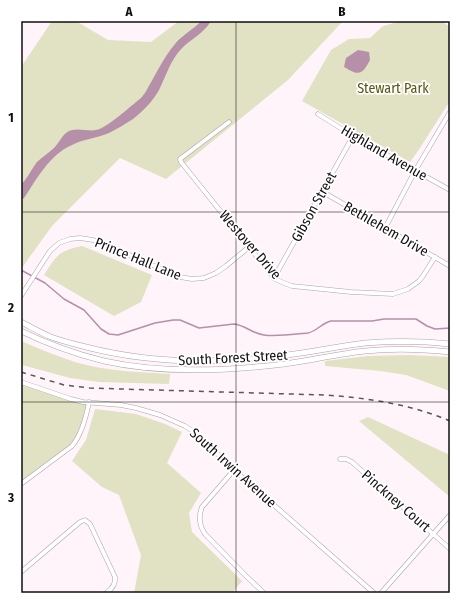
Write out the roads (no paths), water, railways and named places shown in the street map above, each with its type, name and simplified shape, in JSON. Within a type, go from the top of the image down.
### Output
[{"type":"street","name":"Highland Avenue","points":[[318,114],[353,136],[450,190]]},
{"type":"street","points":[[385,228],[415,171],[449,114]]},
{"type":"street","name":"Westover Drive","points":[[229,122],[180,159],[274,278],[280,282],[292,286],[351,292],[393,294],[408,289],[419,281],[435,257]]},
{"type":"street","name":"Gibson Street","points":[[274,278],[353,136]]},
{"type":"street","name":"Bethlehem Drive","points":[[323,192],[450,266]]},
{"type":"street","name":"Prince Hall Lane","points":[[21,296],[46,255],[64,240],[84,238],[93,240],[180,277],[192,280],[204,278],[216,273],[249,247]]},
{"type":"street","name":"South Forest Street","points":[[21,322],[51,337],[73,344],[120,355],[167,360],[215,361],[271,357],[344,346],[386,342],[426,342],[450,344]]},
{"type":"street","name":"South Forest Street","points":[[21,331],[60,348],[96,359],[126,365],[170,370],[268,366],[345,354],[386,350],[425,350],[450,352]]},
{"type":"street","name":"South Irwin Avenue","points":[[21,382],[63,397],[89,402],[121,405],[152,412],[185,426],[197,434],[234,470],[374,593]]},
{"type":"street","points":[[21,484],[72,446],[81,430],[89,402]]},
{"type":"street","name":"Pinckney Court","points":[[340,459],[346,459],[352,462],[450,549]]},
{"type":"street","points":[[234,470],[202,507],[199,523],[205,534],[245,576],[264,593]]},
{"type":"street","points":[[381,593],[450,515]]},
{"type":"street","points":[[21,572],[80,522],[85,520],[90,524],[115,576],[113,587],[106,593]]},
{"type":"waterway","points":[[21,270],[45,283],[64,299],[84,310],[101,329],[109,334],[118,335],[155,323],[173,320],[180,320],[199,328],[234,324],[269,336],[308,333],[331,321],[416,319],[435,329],[450,328]]},
{"type":"railway","points":[[21,372],[64,385],[90,388],[325,395],[357,398],[404,406],[450,421]]},
{"type":"park label","name":"Stewart Park","points":[[393,88]]}]
